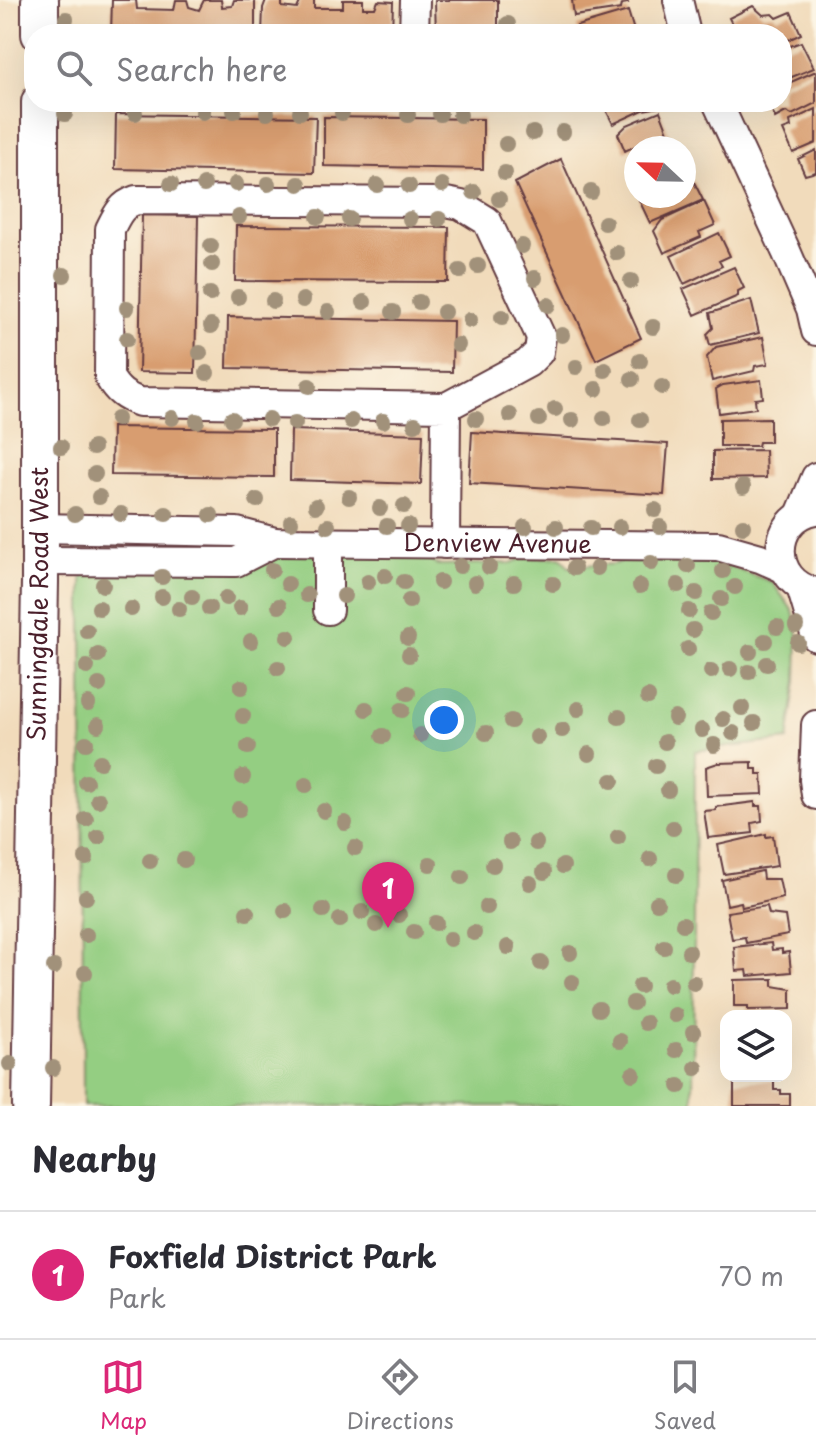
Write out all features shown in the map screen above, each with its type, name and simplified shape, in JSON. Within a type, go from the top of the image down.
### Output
[{"type":"main road","points":[[40,0],[40,24]]},
{"type":"main road","name":"Sunningdale Road West","points":[[31,1106],[39,544],[40,112]]},
{"type":"street","points":[[414,24],[415,0]]},
{"type":"street","points":[[678,0],[684,24]]},
{"type":"street","points":[[722,112],[811,309],[816,331]]},
{"type":"street","points":[[136,200],[446,202],[474,212],[487,221],[541,337],[539,352],[528,363],[446,407],[140,402],[128,398],[115,388],[109,377],[110,229],[117,214],[126,204],[136,200]]},
{"type":"street","points":[[445,544],[446,407]]},
{"type":"street","points":[[816,477],[802,516],[780,545],[800,582],[816,637]]},
{"type":"street","name":"Denview Avenue","points":[[39,544],[237,532],[275,542],[718,546],[764,534],[802,516]]},
{"type":"street","points":[[328,542],[328,610]]},
{"type":"street","name":"Denview Avenue","points":[[718,546],[760,558],[800,582]]},
{"type":"street","points":[[816,725],[816,795]]},
{"type":"green space","points":[[417,550],[437,565],[511,563],[524,558],[561,557],[569,567],[614,564],[640,554],[720,563],[772,582],[793,611],[798,634],[797,681],[788,740],[695,751],[693,1106],[83,1106],[82,570],[283,552]]},
{"type":"building","points":[[112,0],[136,0],[137,9],[174,10],[176,0],[187,0],[189,7],[199,10],[204,0],[221,0],[222,7],[232,6],[234,0],[255,0],[255,24],[111,24]]},
{"type":"building","points":[[266,0],[282,0],[282,7],[297,9],[301,0],[314,0],[314,8],[343,8],[343,0],[363,0],[363,8],[375,8],[378,1],[393,2],[392,24],[262,24]]},
{"type":"building","points":[[435,0],[498,0],[498,24],[436,24]]},
{"type":"building","points":[[572,0],[627,0],[628,3],[622,4],[621,9],[574,16]]},
{"type":"building","points":[[753,6],[763,15],[773,14],[777,18],[791,12],[801,34],[792,38],[792,24],[732,24],[729,18]]},
{"type":"building","points":[[628,11],[632,24],[584,24]]},
{"type":"building","points":[[801,42],[814,68],[792,77],[792,45]]},
{"type":"building","points":[[816,71],[816,103],[792,115],[786,112],[792,112],[792,82]]},
{"type":"building","points":[[816,109],[816,143],[793,153],[783,130],[791,127],[790,121]]},
{"type":"building","points":[[607,112],[639,112],[613,124]]},
{"type":"building","points":[[660,112],[670,136],[624,136],[624,149],[618,134],[627,125]]},
{"type":"building","points":[[772,112],[786,112],[775,118]]},
{"type":"building","points":[[116,114],[316,117],[314,173],[115,169]]},
{"type":"building","points":[[324,117],[483,119],[483,169],[324,166]]},
{"type":"building","points":[[816,150],[816,172],[805,175],[798,159]]},
{"type":"building","points":[[561,159],[641,338],[596,360],[515,183]]},
{"type":"building","points":[[696,186],[703,200],[696,203]]},
{"type":"building","points":[[704,201],[715,225],[699,232],[701,237],[664,253],[654,231],[662,220],[689,208],[696,208],[696,205]]},
{"type":"building","points":[[643,208],[685,208],[650,223]]},
{"type":"building","points":[[142,215],[198,216],[195,373],[139,372]]},
{"type":"building","points":[[236,226],[449,227],[448,282],[235,281]]},
{"type":"building","points":[[719,233],[730,256],[719,261],[722,266],[684,284],[671,256]]},
{"type":"building","points":[[734,267],[744,288],[738,291],[738,296],[695,315],[683,289]]},
{"type":"building","points":[[751,300],[759,333],[710,345],[707,334],[713,328],[710,313]]},
{"type":"building","points":[[228,317],[453,321],[452,372],[227,368]]},
{"type":"building","points":[[763,337],[768,364],[755,366],[754,371],[712,381],[707,357],[716,347]]},
{"type":"building","points":[[761,380],[763,398],[755,399],[756,408],[719,413],[716,389],[723,385]]},
{"type":"building","points":[[770,418],[770,442],[759,442],[758,446],[720,446],[720,419]]},
{"type":"building","points":[[112,427],[274,429],[274,477],[111,475]]},
{"type":"building","points":[[291,430],[423,434],[421,484],[290,480]]},
{"type":"building","points":[[472,432],[668,444],[664,495],[469,483]]},
{"type":"building","points":[[765,450],[766,478],[713,479],[713,451]]},
{"type":"building","points":[[752,762],[752,769],[762,774],[763,794],[707,796],[706,767],[718,763]]},
{"type":"building","points":[[755,802],[755,806],[761,806],[762,821],[752,823],[753,833],[708,838],[704,811]]},
{"type":"building","points":[[766,834],[766,837],[773,836],[777,866],[724,874],[718,845]]},
{"type":"building","points":[[762,871],[763,879],[779,879],[783,898],[742,907],[741,902],[727,905],[722,880]]},
{"type":"building","points":[[767,906],[769,914],[785,916],[788,935],[746,943],[745,937],[732,939],[727,912]]},
{"type":"building","points":[[771,943],[772,950],[789,952],[791,972],[748,976],[747,970],[736,971],[734,947]]},
{"type":"building","points":[[773,979],[773,986],[791,989],[791,1009],[748,1010],[748,1006],[734,1006],[734,980]]},
{"type":"building","points":[[734,1082],[774,1082],[774,1090],[790,1094],[790,1106],[734,1106]]},
{"type":"place","name":"Foxfield District Park","points":[[388,928]]}]
